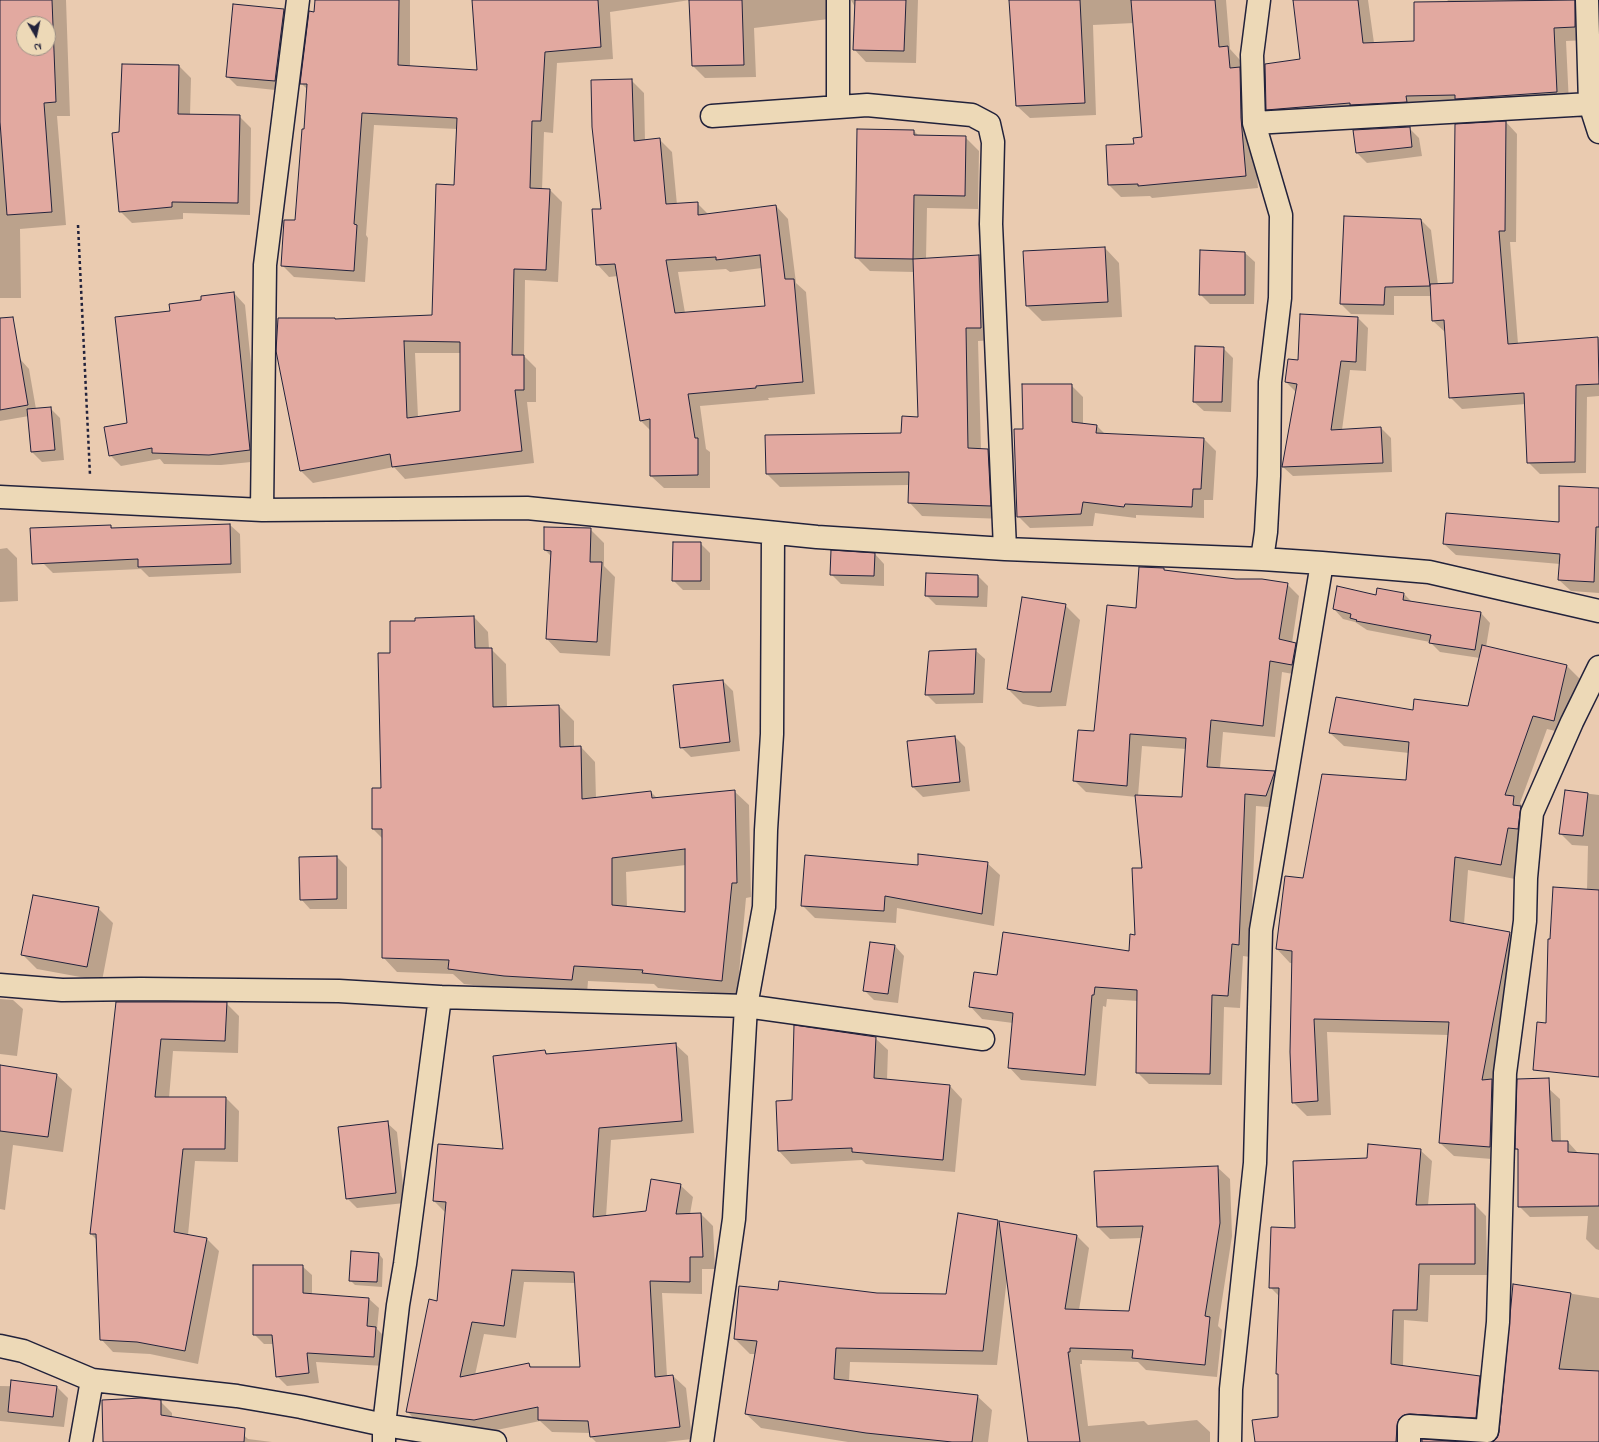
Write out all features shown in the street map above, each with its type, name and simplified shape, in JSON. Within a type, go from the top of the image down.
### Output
[{"type":"street","points":[[262,510],[265,265],[298,0]]},
{"type":"street","points":[[838,0],[838,107]]},
{"type":"street","points":[[1259,0],[1252,55],[1254,122],[1281,215],[1280,298],[1270,382],[1269,476],[1266,532],[1262,559]]},
{"type":"street","points":[[1588,0],[1590,104],[1599,132]]},
{"type":"street","points":[[1254,122],[1590,104]]},
{"type":"street","points":[[712,116],[867,105],[972,115],[989,124],[993,142],[991,224],[1005,549]]},
{"type":"street","points":[[0,497],[262,510],[527,508],[773,534],[1005,549],[1262,559],[1322,563],[1429,572],[1599,611]]},
{"type":"street","points":[[702,1442],[734,1219],[746,1006],[764,907],[766,830],[772,734],[773,534]]},
{"type":"street","points":[[1230,1442],[1230,1388],[1255,1163],[1261,930],[1322,563]]},
{"type":"street","points":[[1409,1442],[1409,1426],[1487,1431],[1498,1322],[1505,1073],[1525,921],[1526,878],[1532,812],[1599,666]]},
{"type":"street","points":[[0,985],[62,990],[141,989],[339,992],[440,997],[746,1006],[983,1039]]},
{"type":"street","points":[[384,1434],[440,997]]},
{"type":"street","points":[[0,1346],[23,1351],[92,1380],[237,1396],[301,1407],[384,1434],[495,1442]]},
{"type":"street","points":[[81,1442],[92,1380]]},
{"type":"path","points":[[78,225],[91,502]]},
{"type":"building","points":[[0,0],[52,0],[53,16],[16,16],[16,56],[54,56],[56,102],[44,103],[52,212],[7,215],[0,122]]},
{"type":"building","points":[[315,0],[399,0],[398,65],[477,70],[472,0],[598,0],[601,47],[545,52],[541,121],[532,121],[530,188],[550,189],[546,270],[514,269],[512,355],[524,355],[524,390],[515,390],[522,451],[392,467],[390,454],[300,471],[276,351],[278,318],[335,319],[432,315],[436,184],[454,185],[457,118],[362,113],[354,224],[357,225],[354,271],[281,266],[284,220],[295,220],[307,84],[300,84],[309,11],[314,12]],"holes":[[[404,341],[460,342],[460,411],[407,418]]]},
{"type":"building","points":[[689,0],[742,0],[744,65],[692,66]]},
{"type":"building","points":[[855,0],[906,0],[904,51],[853,50]]},
{"type":"building","points":[[1009,0],[1080,0],[1085,103],[1016,106]]},
{"type":"building","points":[[1131,0],[1215,0],[1219,47],[1228,46],[1230,68],[1240,67],[1241,118],[1246,176],[1138,186],[1138,184],[1108,185],[1106,145],[1134,144],[1133,138],[1142,137]]},
{"type":"building","points":[[1293,0],[1358,0],[1363,43],[1414,41],[1414,2],[1575,0],[1575,27],[1554,28],[1557,92],[1455,99],[1455,95],[1406,96],[1407,102],[1350,105],[1350,103],[1266,110],[1265,64],[1300,59]]},
{"type":"building","points":[[233,4],[284,9],[275,81],[226,77]]},
{"type":"building","points":[[122,64],[179,65],[178,114],[240,115],[238,203],[172,202],[172,207],[119,212],[112,133],[119,132]]},
{"type":"building","points":[[632,79],[634,141],[660,138],[666,204],[698,202],[698,215],[776,205],[785,279],[794,279],[803,382],[688,394],[695,438],[698,438],[698,475],[650,476],[650,419],[640,421],[615,264],[596,265],[592,209],[601,209],[592,127],[591,80]],"holes":[[[760,255],[765,306],[675,313],[666,260],[716,257],[716,260]]]},
{"type":"building","points":[[1506,121],[1505,231],[1499,231],[1508,344],[1598,337],[1599,384],[1576,385],[1575,462],[1527,463],[1524,393],[1449,398],[1444,320],[1432,321],[1430,284],[1453,283],[1455,124]]},
{"type":"building","points":[[1410,127],[1412,147],[1356,153],[1353,130]]},
{"type":"building","points":[[857,129],[914,130],[914,135],[966,136],[965,196],[914,195],[913,259],[855,258]]},
{"type":"building","points":[[1344,216],[1421,219],[1430,286],[1385,287],[1384,305],[1340,304]]},
{"type":"building","points":[[1105,247],[1108,302],[1026,306],[1023,251]]},
{"type":"building","points":[[1200,250],[1245,252],[1245,295],[1199,295]]},
{"type":"building","points":[[979,255],[981,328],[966,328],[968,448],[988,449],[991,506],[908,503],[909,472],[766,474],[765,435],[901,433],[902,416],[918,417],[913,259]]},
{"type":"building","points":[[234,292],[250,450],[209,455],[152,453],[152,448],[109,456],[104,427],[127,423],[115,317],[170,311],[169,304],[201,300],[201,296]]},
{"type":"building","points":[[1300,314],[1358,317],[1356,362],[1341,361],[1331,430],[1381,427],[1383,463],[1282,467],[1297,384],[1285,382],[1288,359],[1298,360]]},
{"type":"building","points":[[13,317],[28,405],[0,410],[0,318]]},
{"type":"building","points":[[1195,346],[1224,347],[1222,402],[1193,402]]},
{"type":"building","points":[[1022,384],[1072,384],[1072,422],[1097,425],[1096,433],[1204,438],[1201,489],[1193,489],[1192,507],[1125,504],[1124,507],[1083,502],[1081,514],[1017,517],[1014,429],[1023,429]]},
{"type":"building","points":[[51,407],[55,450],[31,452],[27,409]]},
{"type":"building","points":[[1559,486],[1599,488],[1599,527],[1596,527],[1594,582],[1558,580],[1560,554],[1443,544],[1446,513],[1559,522]]},
{"type":"building","points":[[230,524],[231,564],[138,567],[138,559],[32,564],[30,528],[111,525],[111,528]]},
{"type":"building","points":[[544,527],[591,528],[590,562],[602,562],[597,642],[546,639],[551,551],[544,550]]},
{"type":"building","points":[[673,542],[701,542],[701,581],[672,581]]},
{"type":"building","points":[[831,550],[875,553],[874,576],[830,575]]},
{"type":"building","points":[[1139,567],[1164,568],[1164,570],[1236,579],[1262,579],[1288,583],[1279,639],[1296,643],[1292,665],[1270,661],[1263,726],[1211,720],[1207,767],[1275,771],[1266,796],[1245,794],[1239,945],[1232,944],[1228,996],[1212,995],[1210,1074],[1136,1073],[1137,990],[1095,987],[1094,995],[1092,995],[1085,1075],[1008,1068],[1013,1013],[969,1007],[974,972],[997,975],[1003,932],[1129,951],[1130,934],[1135,935],[1132,868],[1142,868],[1135,795],[1182,797],[1186,738],[1130,734],[1127,786],[1073,781],[1078,730],[1094,731],[1107,605],[1136,608]]},
{"type":"building","points":[[926,573],[978,575],[978,597],[925,596]]},
{"type":"building","points":[[1337,586],[1376,595],[1377,588],[1404,593],[1403,600],[1481,612],[1475,650],[1429,643],[1431,635],[1356,621],[1357,620],[1350,618],[1351,614],[1333,609]]},
{"type":"building","points":[[1022,597],[1066,604],[1051,692],[1023,692],[1007,689]]},
{"type":"building","points":[[474,616],[475,648],[492,648],[493,707],[559,705],[560,747],[581,746],[582,799],[651,791],[652,798],[735,790],[737,883],[732,883],[722,981],[642,973],[643,970],[574,966],[572,980],[504,976],[448,969],[449,960],[382,958],[382,829],[372,829],[372,788],[381,788],[378,653],[390,653],[390,621],[415,621],[415,618]],"holes":[[[685,849],[685,912],[612,905],[612,858]]]},
{"type":"building","points":[[1482,645],[1567,665],[1554,721],[1533,716],[1505,795],[1514,796],[1513,805],[1521,806],[1518,829],[1508,828],[1501,865],[1455,857],[1450,921],[1510,932],[1482,1080],[1492,1079],[1490,1147],[1439,1143],[1449,1022],[1314,1019],[1318,1101],[1292,1103],[1290,1052],[1292,951],[1276,949],[1285,876],[1303,878],[1322,774],[1406,780],[1409,742],[1329,733],[1336,697],[1413,710],[1414,699],[1468,706]]},
{"type":"building","points":[[976,649],[974,694],[925,695],[929,651]]},
{"type":"building","points":[[723,680],[730,742],[680,748],[673,685]]},
{"type":"building","points":[[955,736],[960,782],[912,787],[907,741]]},
{"type":"building","points":[[1565,790],[1588,793],[1583,836],[1559,834]]},
{"type":"building","points":[[918,854],[988,862],[982,914],[885,896],[884,911],[801,906],[805,855],[918,865]]},
{"type":"building","points":[[337,856],[337,899],[300,900],[299,857]]},
{"type":"building","points":[[1553,887],[1599,890],[1599,1077],[1533,1070],[1537,1022],[1546,1023],[1548,939],[1550,939]]},
{"type":"building","points":[[33,895],[99,907],[87,967],[21,955]]},
{"type":"building","points":[[870,942],[895,945],[888,994],[863,991]]},
{"type":"building","points":[[116,1002],[227,1002],[225,1041],[161,1039],[155,1097],[226,1097],[225,1149],[183,1149],[174,1232],[207,1238],[185,1351],[137,1342],[100,1340],[96,1234],[90,1234]]},
{"type":"building","points":[[794,1025],[876,1037],[874,1078],[950,1085],[943,1160],[852,1152],[852,1148],[778,1151],[776,1101],[792,1100]]},
{"type":"building","points":[[676,1043],[682,1121],[599,1128],[593,1217],[646,1211],[651,1179],[681,1184],[676,1214],[701,1213],[703,1257],[690,1257],[690,1282],[650,1281],[655,1377],[673,1375],[680,1427],[590,1437],[588,1421],[538,1420],[538,1407],[474,1420],[406,1412],[429,1299],[437,1301],[446,1202],[433,1201],[438,1144],[503,1149],[493,1056],[545,1050],[546,1054]],"holes":[[[512,1270],[574,1272],[580,1367],[530,1367],[529,1363],[460,1377],[472,1322],[504,1326]]]},
{"type":"building","points":[[0,1065],[57,1074],[48,1137],[0,1131]]},
{"type":"building","points":[[1549,1078],[1552,1141],[1568,1141],[1568,1152],[1599,1154],[1599,1206],[1518,1207],[1518,1149],[1515,1149],[1517,1079]]},
{"type":"building","points":[[388,1121],[396,1193],[346,1199],[338,1127]]},
{"type":"building","points":[[1368,1144],[1421,1149],[1416,1205],[1475,1204],[1475,1264],[1419,1264],[1417,1310],[1393,1310],[1391,1364],[1480,1376],[1476,1418],[1410,1414],[1404,1415],[1399,1419],[1396,1442],[1255,1442],[1252,1420],[1278,1417],[1278,1374],[1276,1374],[1279,1288],[1269,1288],[1271,1227],[1295,1228],[1293,1161],[1367,1158]]},
{"type":"building","points":[[1218,1166],[1220,1223],[1205,1316],[1210,1317],[1205,1365],[1132,1358],[1133,1350],[1070,1348],[1070,1352],[1068,1352],[1080,1442],[1028,1442],[999,1221],[1077,1235],[1065,1309],[1129,1311],[1143,1226],[1097,1227],[1094,1171]]},
{"type":"building","points":[[958,1213],[998,1220],[983,1351],[836,1348],[834,1379],[978,1395],[972,1442],[952,1442],[866,1433],[745,1414],[757,1341],[734,1339],[739,1286],[778,1290],[779,1281],[877,1293],[946,1294]]},
{"type":"building","points":[[351,1251],[379,1253],[377,1282],[349,1281]]},
{"type":"building","points":[[253,1265],[303,1265],[303,1293],[369,1298],[367,1326],[376,1327],[374,1357],[307,1353],[309,1373],[276,1377],[272,1335],[253,1335]]},
{"type":"building","points":[[1513,1284],[1571,1293],[1559,1369],[1599,1371],[1599,1442],[1493,1442],[1497,1438],[1499,1432]]},
{"type":"building","points":[[11,1380],[57,1386],[53,1417],[8,1412]]},
{"type":"building","points":[[142,1398],[161,1400],[161,1415],[245,1428],[244,1442],[103,1442],[102,1400]]},
{"type":"building","points":[[1422,1439],[1463,1442],[1422,1442]]}]
